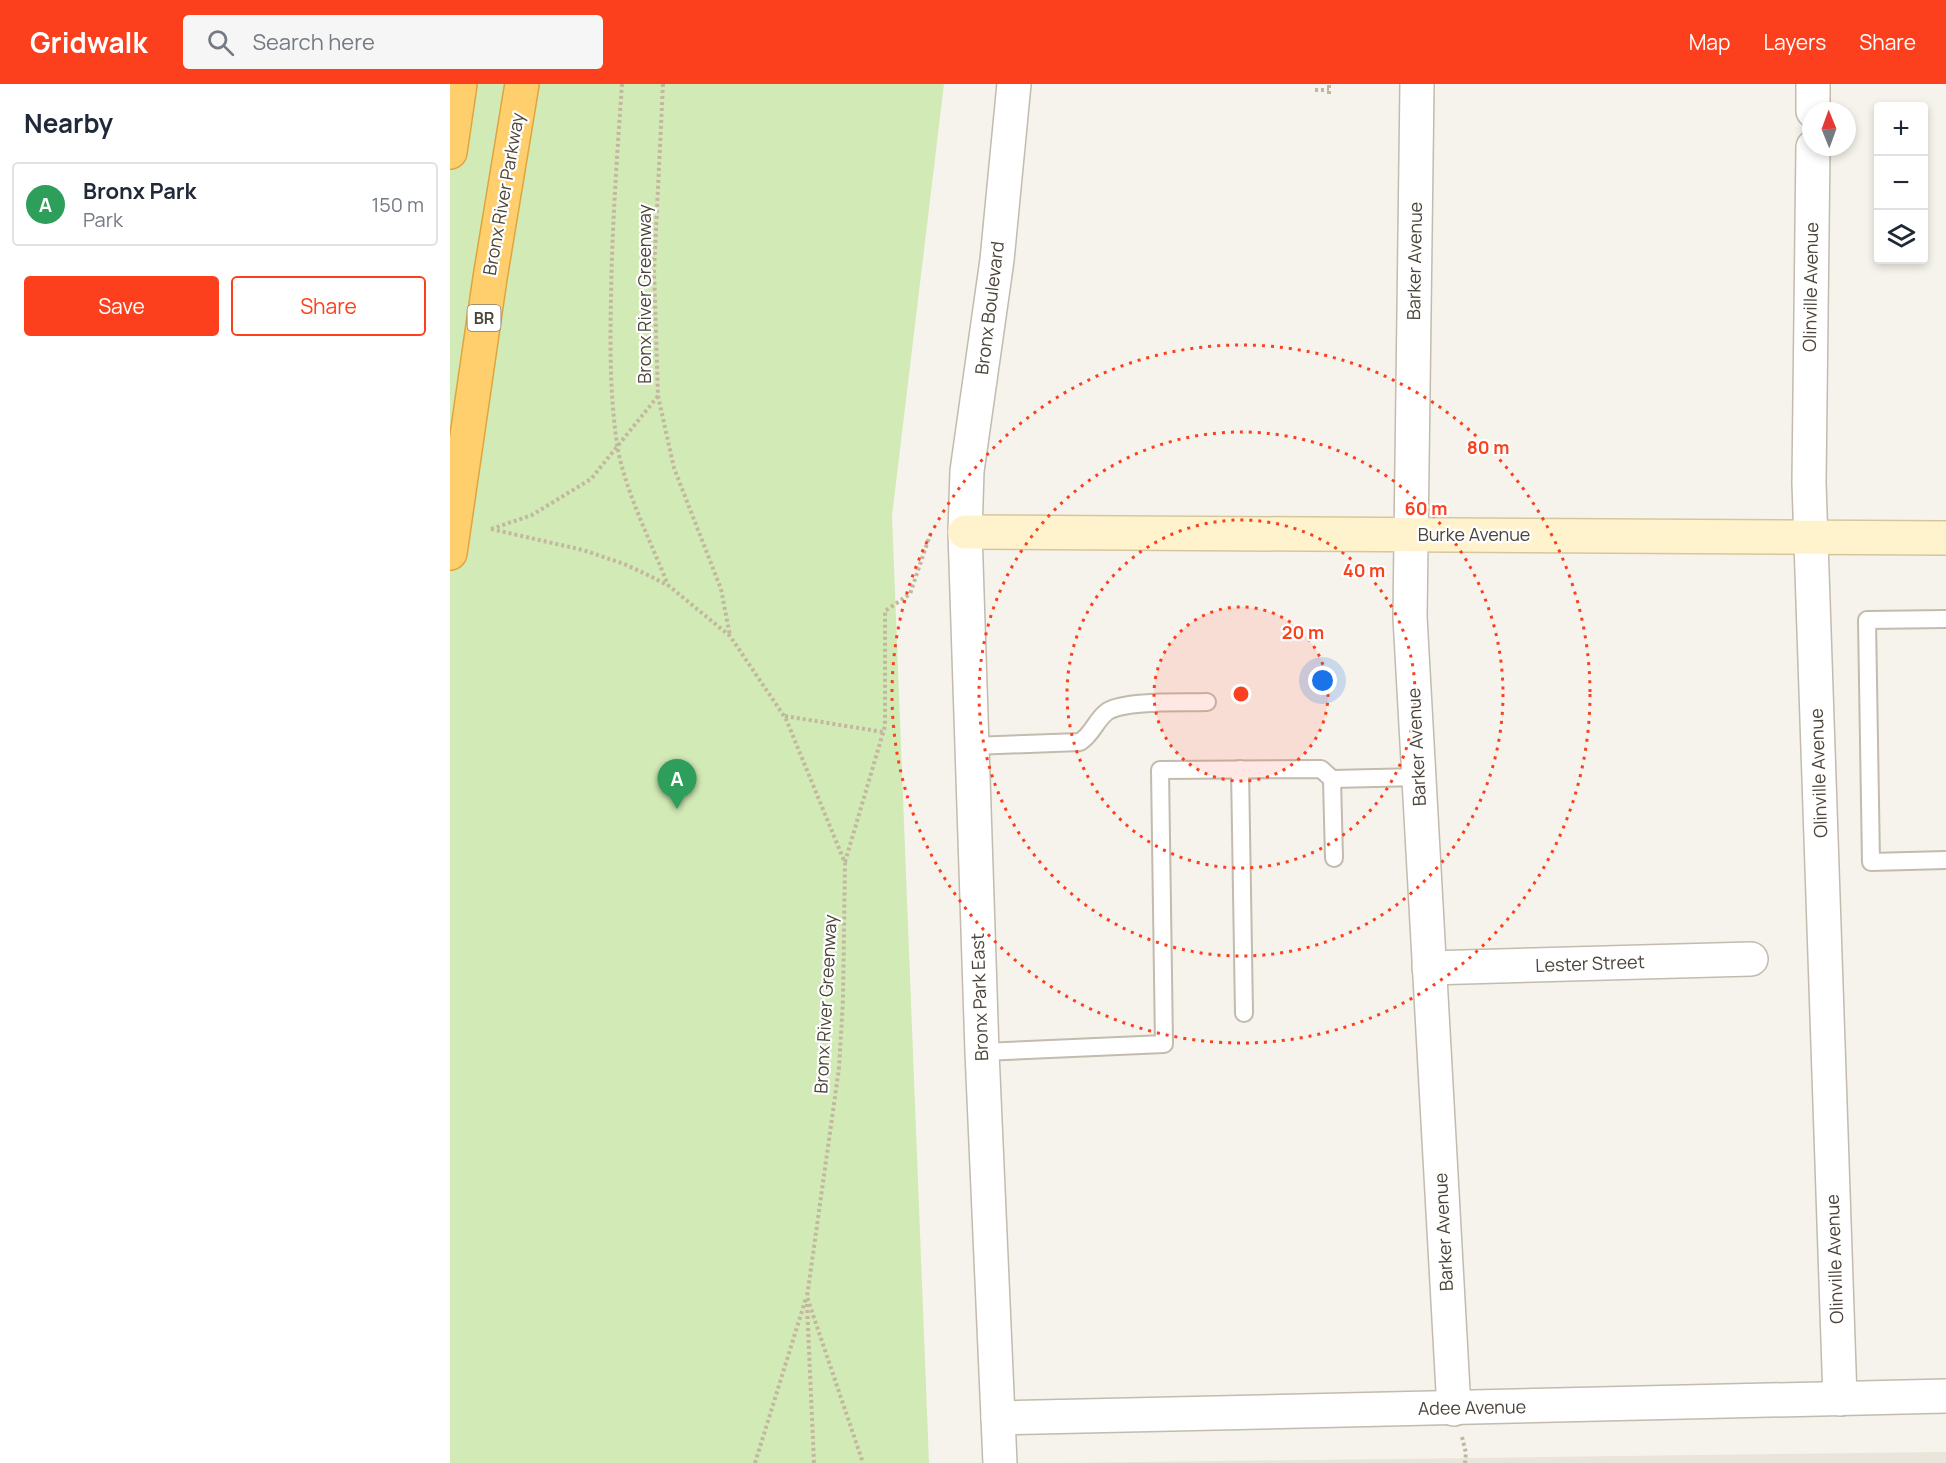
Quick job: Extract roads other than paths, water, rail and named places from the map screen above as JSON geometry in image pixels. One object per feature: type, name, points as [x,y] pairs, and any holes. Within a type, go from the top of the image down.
[{"type":"highway","points":[[450,152],[460,84]]},
{"type":"highway","name":"Bronx River Parkway","points":[[450,553],[488,289],[522,84]]},
{"type":"main road","name":"Burke Avenue","points":[[965,532],[1946,538]]},
{"type":"street","name":"Bronx Boulevard","points":[[965,532],[968,471],[995,272],[1014,84]]},
{"type":"street","name":"Barker Avenue","points":[[1417,84],[1410,617],[1454,1409]]},
{"type":"street","points":[[1813,84],[1813,102]]},
{"type":"street","name":"Olinville Avenue","points":[[1813,156],[1809,483],[1840,1399]]},
{"type":"street","name":"Bronx Park East","points":[[965,532],[982,1052],[1000,1463]]},
{"type":"street","name":"Lester Street","points":[[1429,968],[1751,959]]},
{"type":"street","name":"Adee Avenue","points":[[998,1418],[1946,1396]]},
{"type":"lane","points":[[1946,619],[1867,620],[1871,862],[1946,860]]},
{"type":"lane","points":[[972,746],[1080,742],[1089,737],[1106,713],[1114,708],[1129,705],[1207,702]]},
{"type":"lane","points":[[1240,769],[1244,1013]]},
{"type":"lane","points":[[982,1052],[1164,1044],[1160,770],[1321,769],[1332,779],[1419,777]]},
{"type":"lane","points":[[1332,779],[1334,858]]},
{"type":"place","name":"Bronx Park","points":[[677,809]]}]
